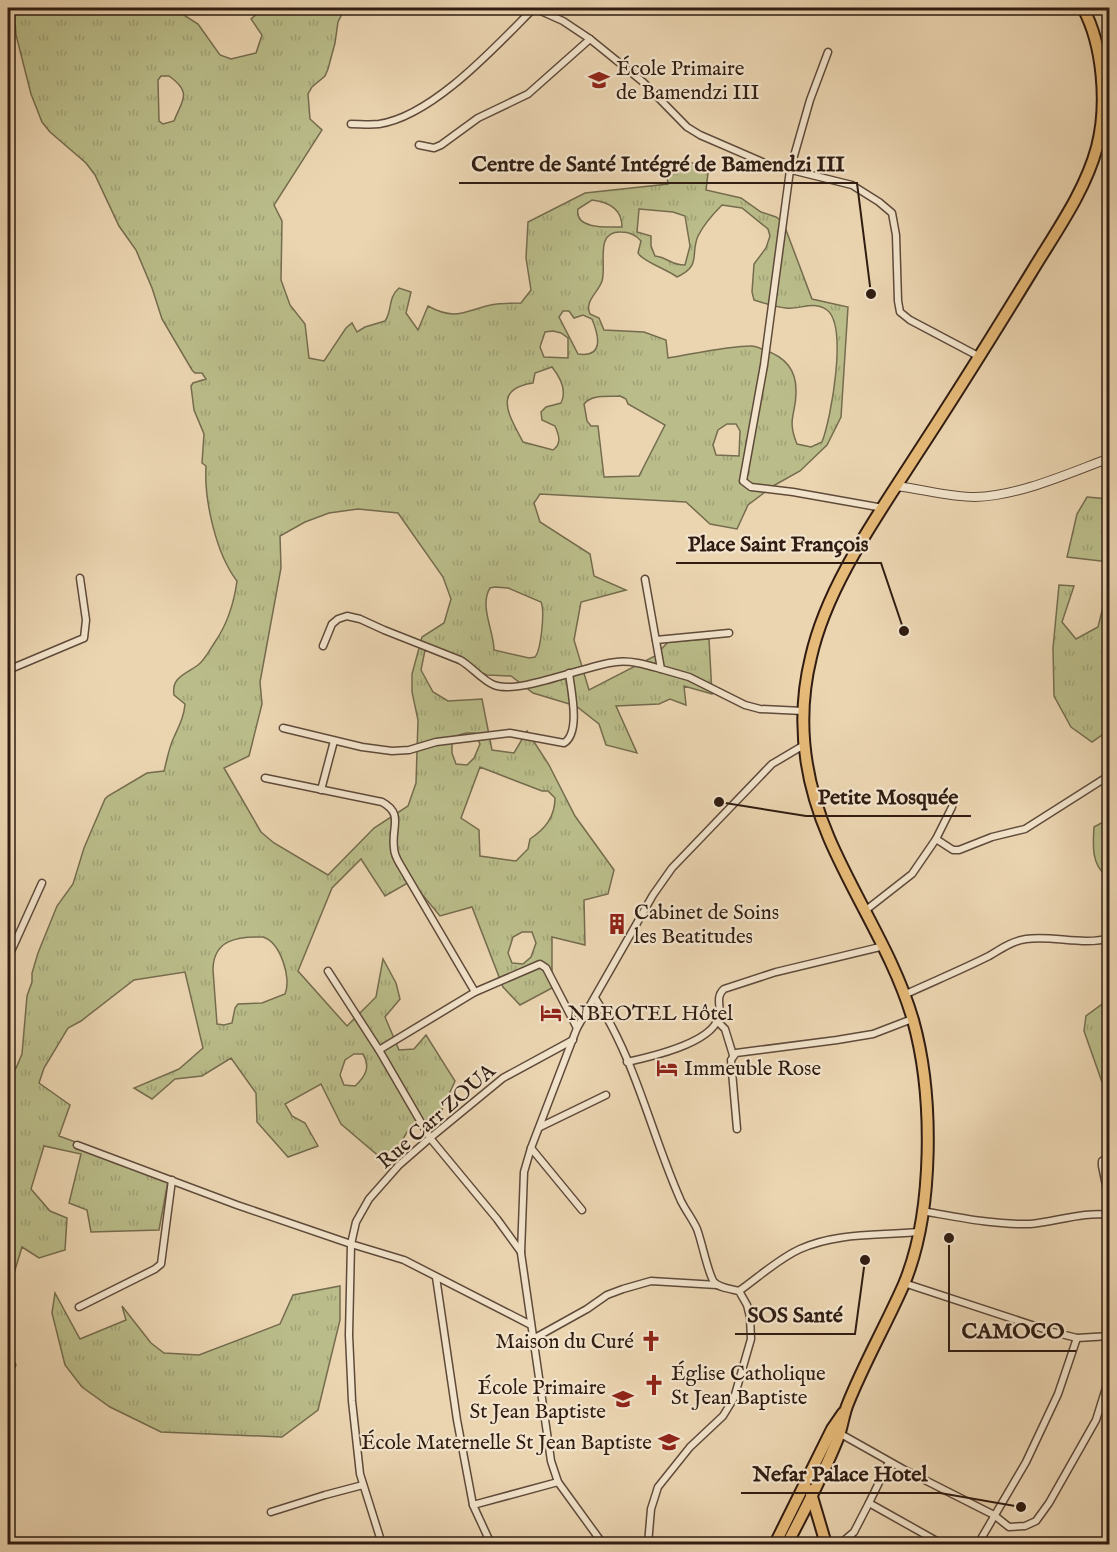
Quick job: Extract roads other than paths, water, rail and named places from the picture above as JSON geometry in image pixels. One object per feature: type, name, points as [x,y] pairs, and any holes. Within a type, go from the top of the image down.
[{"type":"main road","points":[[787,1545],[807,1493],[904,1283],[922,1211],[928,1101],[923,1060],[904,995],[884,946],[837,855],[822,820],[810,778],[804,745],[803,711],[807,678],[816,636],[845,570],[896,486],[980,357],[1054,235],[1092,164],[1098,145],[1102,114],[1099,54],[1094,31],[1083,8]]},
{"type":"main road","points":[[775,1545],[807,1493]]},
{"type":"main road","points":[[807,1493],[818,1545]]},
{"type":"main road","points":[[807,1493],[826,1545]]},
{"type":"street","points":[[351,124],[380,124],[406,115],[448,90],[534,8],[563,21],[590,39],[643,82],[687,127],[700,135],[767,164],[852,185],[879,202],[892,213],[896,235],[900,312],[910,320],[980,357]]},
{"type":"street","points":[[419,145],[434,148],[478,118],[528,94],[590,39]]},
{"type":"street","points":[[828,52],[810,100],[790,170],[764,365],[743,481],[751,487],[883,508]]},
{"type":"street","points":[[896,486],[978,497],[1006,493],[1110,458]]},
{"type":"street","points":[[8,670],[84,638],[86,620],[80,578]]},
{"type":"street","points":[[645,579],[662,669]]},
{"type":"street","points":[[323,646],[332,624],[347,616],[360,619],[460,660],[493,685],[520,686],[618,661],[642,663],[689,677],[745,705],[760,709],[803,711]]},
{"type":"street","points":[[656,640],[729,633]]},
{"type":"street","points":[[283,728],[334,741],[392,751],[409,750],[436,742],[510,733],[564,743],[571,735],[573,724],[569,673]]},
{"type":"street","points":[[321,790],[334,741]]},
{"type":"street","points":[[603,1545],[558,1482],[550,1461],[521,1253],[524,1172],[531,1148],[578,1028],[653,895],[672,868],[772,764],[804,745]]},
{"type":"street","points":[[936,839],[953,850],[959,850],[992,837],[1025,829],[1110,775]]},
{"type":"street","points":[[265,778],[382,802],[392,808],[395,816],[394,851],[475,992]]},
{"type":"street","points":[[866,910],[912,874],[936,839],[952,807]]},
{"type":"street","points":[[8,958],[42,882]]},
{"type":"street","points":[[904,995],[990,955],[1011,942],[1044,938],[1092,940],[1110,938]]},
{"type":"street","points":[[627,1062],[682,1046],[700,1036],[717,1021],[719,993],[724,989],[776,972],[884,946]]},
{"type":"street","points":[[379,1050],[475,992],[533,965],[544,965],[578,1028]]},
{"type":"street","points":[[328,971],[379,1050],[430,1138],[521,1253]]},
{"type":"street","points":[[595,998],[611,1025],[642,1095],[682,1202],[704,1246],[712,1279],[718,1286]]},
{"type":"street","points":[[733,1055],[873,1034],[912,1019]]},
{"type":"street","points":[[717,1021],[725,1029],[733,1055],[731,1060],[733,1100],[737,1129]]},
{"type":"street","name":"Rue Carr ZOUA","points":[[382,1544],[363,1485],[355,1434],[351,1369],[351,1245],[356,1222],[369,1200],[399,1165],[430,1138],[503,1078],[573,1040]]},
{"type":"street","points":[[539,1128],[606,1095]]},
{"type":"street","points":[[77,1145],[351,1245],[404,1260],[531,1325]]},
{"type":"street","points":[[531,1148],[582,1210]]},
{"type":"street","points":[[1110,1157],[1102,1161],[1102,1166],[1110,1204]]},
{"type":"street","points":[[79,1307],[155,1269],[160,1264],[172,1180]]},
{"type":"street","points":[[922,1211],[966,1219],[1030,1224],[1110,1215]]},
{"type":"street","points":[[532,1339],[587,1309],[607,1295],[651,1281],[718,1286],[740,1291],[801,1248],[861,1234],[892,1235],[918,1232]]},
{"type":"street","points":[[436,1277],[457,1420],[473,1505],[491,1545]]},
{"type":"street","points":[[904,1283],[1010,1320],[1077,1338],[1110,1336]]},
{"type":"street","points":[[648,1545],[651,1509],[658,1487],[690,1447],[723,1416],[734,1398],[751,1339],[750,1317],[740,1291]]},
{"type":"street","points":[[978,1545],[1030,1452],[1058,1394],[1077,1338]]},
{"type":"street","points":[[836,1431],[889,1462],[993,1515],[1009,1527],[1025,1526],[1036,1521],[1049,1503],[1096,1420],[1110,1375]]},
{"type":"street","points":[[840,1545],[854,1532],[889,1462]]},
{"type":"street","points":[[473,1505],[558,1482]]},
{"type":"street","points":[[271,1512],[363,1485]]},
{"type":"street","points":[[869,1503],[942,1545]]},
{"type":"street","points":[[373,1545],[382,1544]]},
{"type":"place","name":"École Primaire de Bamendzi III","points":[[599,80]]},
{"type":"place","name":"Centre de Santé Intégré de Bamendzi III","points":[[871,294]]},
{"type":"place","name":"Place Saint François","points":[[904,631]]},
{"type":"place","name":"Petite Mosquée","points":[[719,802]]},
{"type":"place","name":"Cabinet de Soins les Beatitudes","points":[[617,924]]},
{"type":"place","name":"NBEOTEL Hôtel","points":[[551,1013]]},
{"type":"place","name":"Immeuble Rose","points":[[667,1068]]},
{"type":"place","name":"CAMOCO","points":[[949,1238]]},
{"type":"place","name":"SOS Santé","points":[[865,1260]]},
{"type":"place","name":"Maison du Curé","points":[[651,1341]]},
{"type":"place","name":"Église Catholique St Jean Baptiste","points":[[654,1385]]},
{"type":"place","name":"École Primaire St Jean Baptiste","points":[[623,1399]]},
{"type":"place","name":"École Maternelle St Jean Baptiste","points":[[669,1442]]},
{"type":"place","name":"Nefar Palace Hotel","points":[[1021,1507]]}]
